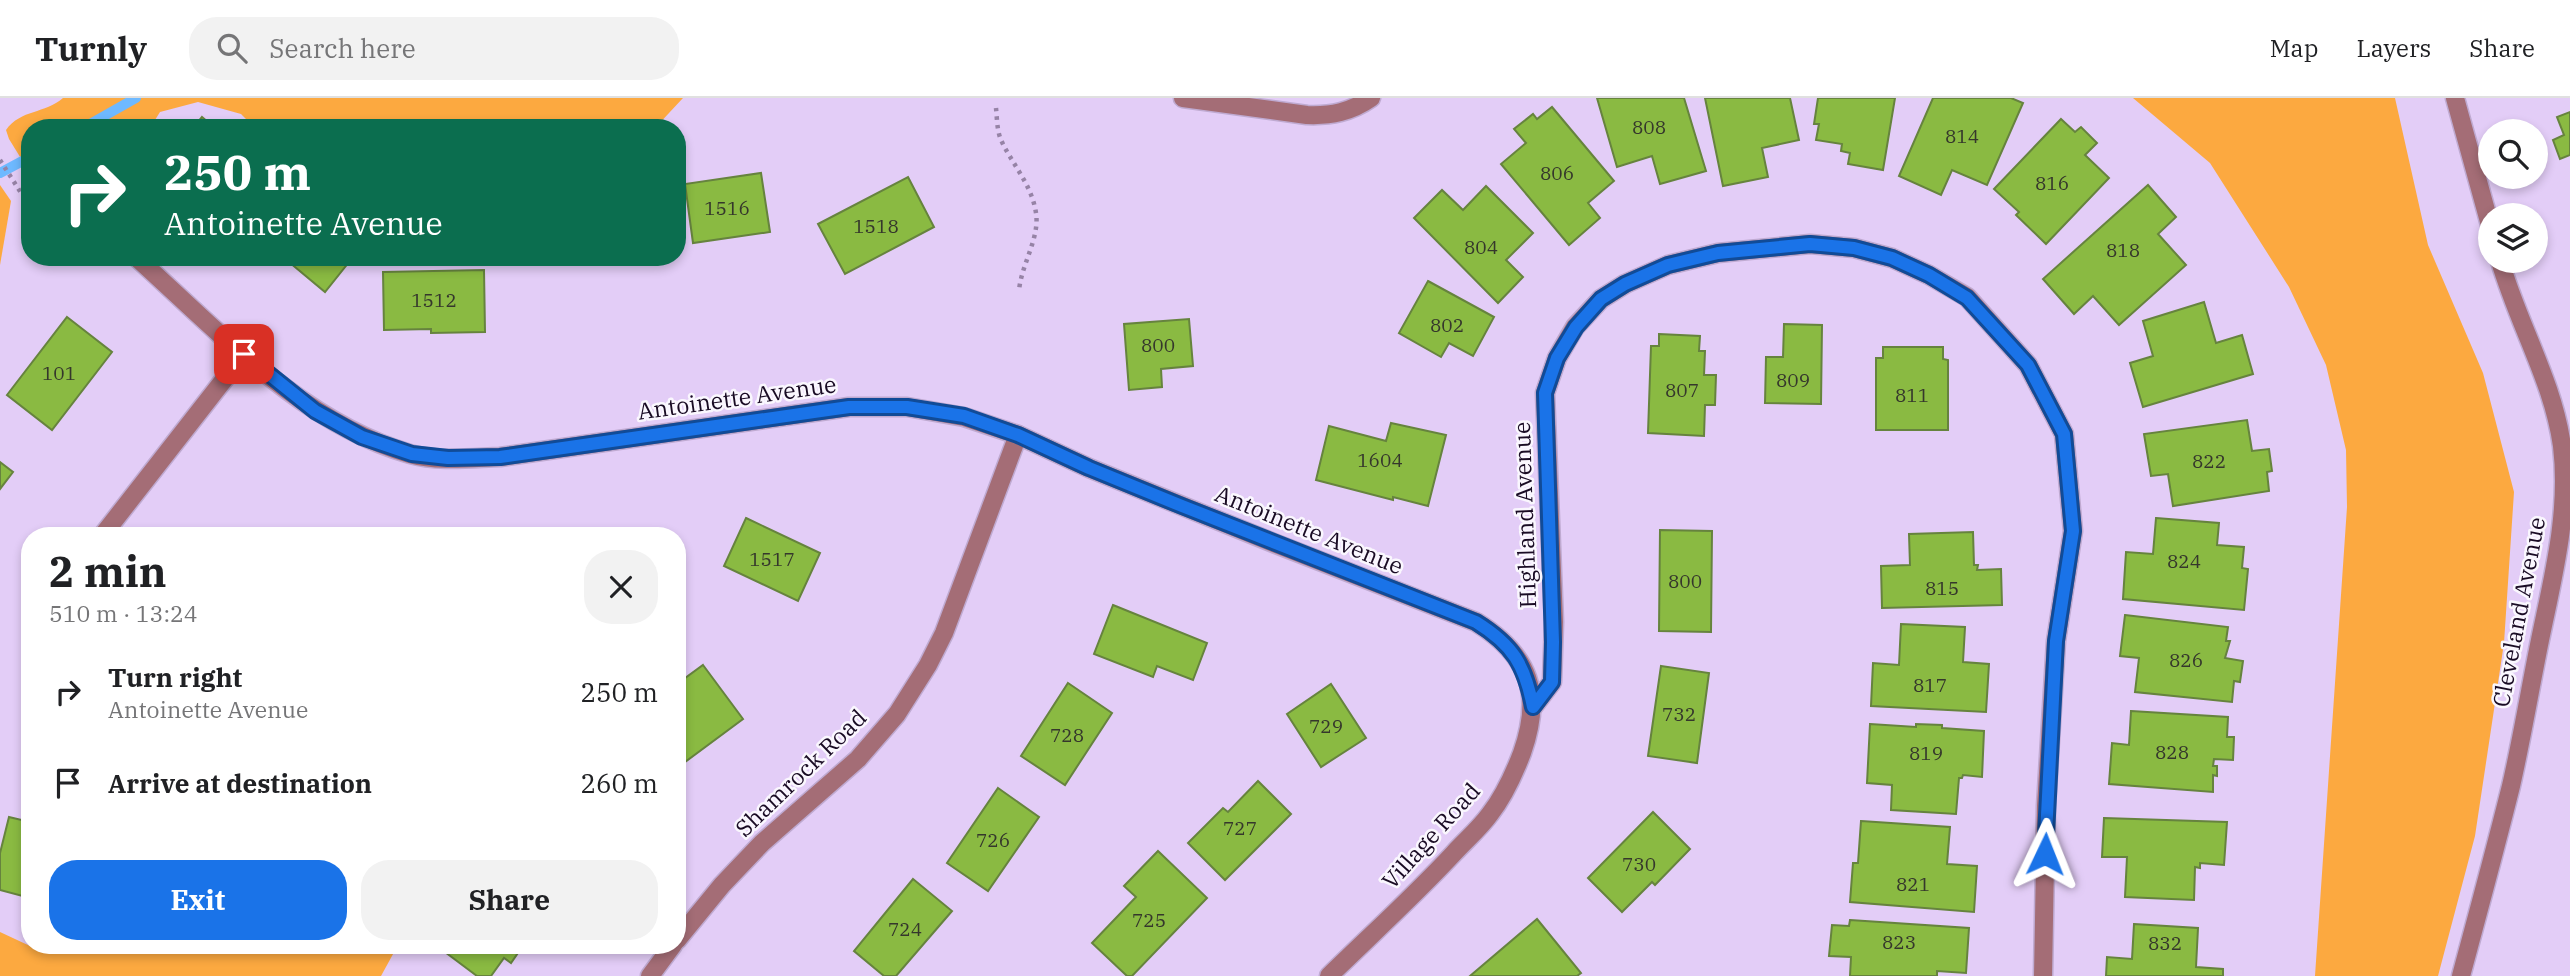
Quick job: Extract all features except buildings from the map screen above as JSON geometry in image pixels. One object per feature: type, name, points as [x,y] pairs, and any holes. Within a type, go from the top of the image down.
[{"type":"street","points":[[1183,98],[1317,116],[1345,112],[1371,98]]},
{"type":"street","points":[[2455,98],[2484,203]]},
{"type":"street","name":"Highland Avenue","points":[[1533,707],[1552,682],[1554,622],[1545,393],[1557,358],[1576,327],[1601,299],[1625,284],[1668,265],[1718,253],[1810,244],[1854,248],[1879,254],[1929,275],[1967,298],[2028,365],[2064,434],[2073,531],[2056,641],[2046,806],[2043,976]]},
{"type":"street","name":"Antoinette Avenue","points":[[146,266],[244,354],[315,411],[362,437],[412,454],[448,458],[500,457],[849,407],[907,407],[953,415],[1018,435],[1089,468],[1476,622],[1497,635],[1517,657],[1527,678],[1533,707]]},
{"type":"street","name":"Cleveland Avenue","points":[[2461,976],[2511,784],[2562,534],[2566,487],[2557,414],[2546,381],[2512,303],[2503,273]]},
{"type":"street","points":[[109,527],[244,354]]},
{"type":"street","name":"Shamrock Road","points":[[686,929],[722,885],[762,843],[858,759],[897,715],[944,633],[1018,435]]},
{"type":"street","name":"Village Road","points":[[1329,976],[1437,871],[1490,814],[1513,776],[1530,730],[1533,707]]},
{"type":"street","points":[[650,976],[666,954]]},
{"type":"path","points":[[996,108],[999,138],[1031,193],[1037,215],[1032,246],[1020,273],[1019,291]]},
{"type":"path","points":[[0,160],[21,193]]},
{"type":"shaded area","points":[[63,98],[683,98],[663,119],[246,119],[241,114],[198,102],[160,112],[156,119],[21,119],[21,158],[6,130],[19,118]]},
{"type":"shaded area","points":[[2133,98],[2395,98],[2428,245],[2483,373],[2514,492],[2504,643],[2475,836],[2438,976],[2315,976],[2347,507],[2346,450],[2326,365],[2289,287],[2210,163]]},
{"type":"shaded area","points":[[0,185],[11,201],[0,265]]},
{"type":"shaded area","points":[[0,932],[21,942],[21,954],[393,954],[381,976],[0,976]]},
{"type":"waterway","points":[[99,119],[136,98]]},
{"type":"waterway","points":[[0,173],[21,162]]},
{"type":"route","points":[[244,354],[315,411],[362,437],[412,454],[448,458],[500,457],[849,407],[907,407],[964,416],[1018,435],[1182,506],[1476,622],[1497,635],[1517,657],[1527,678],[1533,707],[1552,682],[1554,622],[1545,393],[1557,358],[1576,327],[1601,299],[1625,284],[1668,265],[1718,253],[1810,244],[1854,248],[1892,258],[1929,275],[1967,298],[2028,365],[2064,434],[2073,531],[2056,641],[2045,854]]}]
